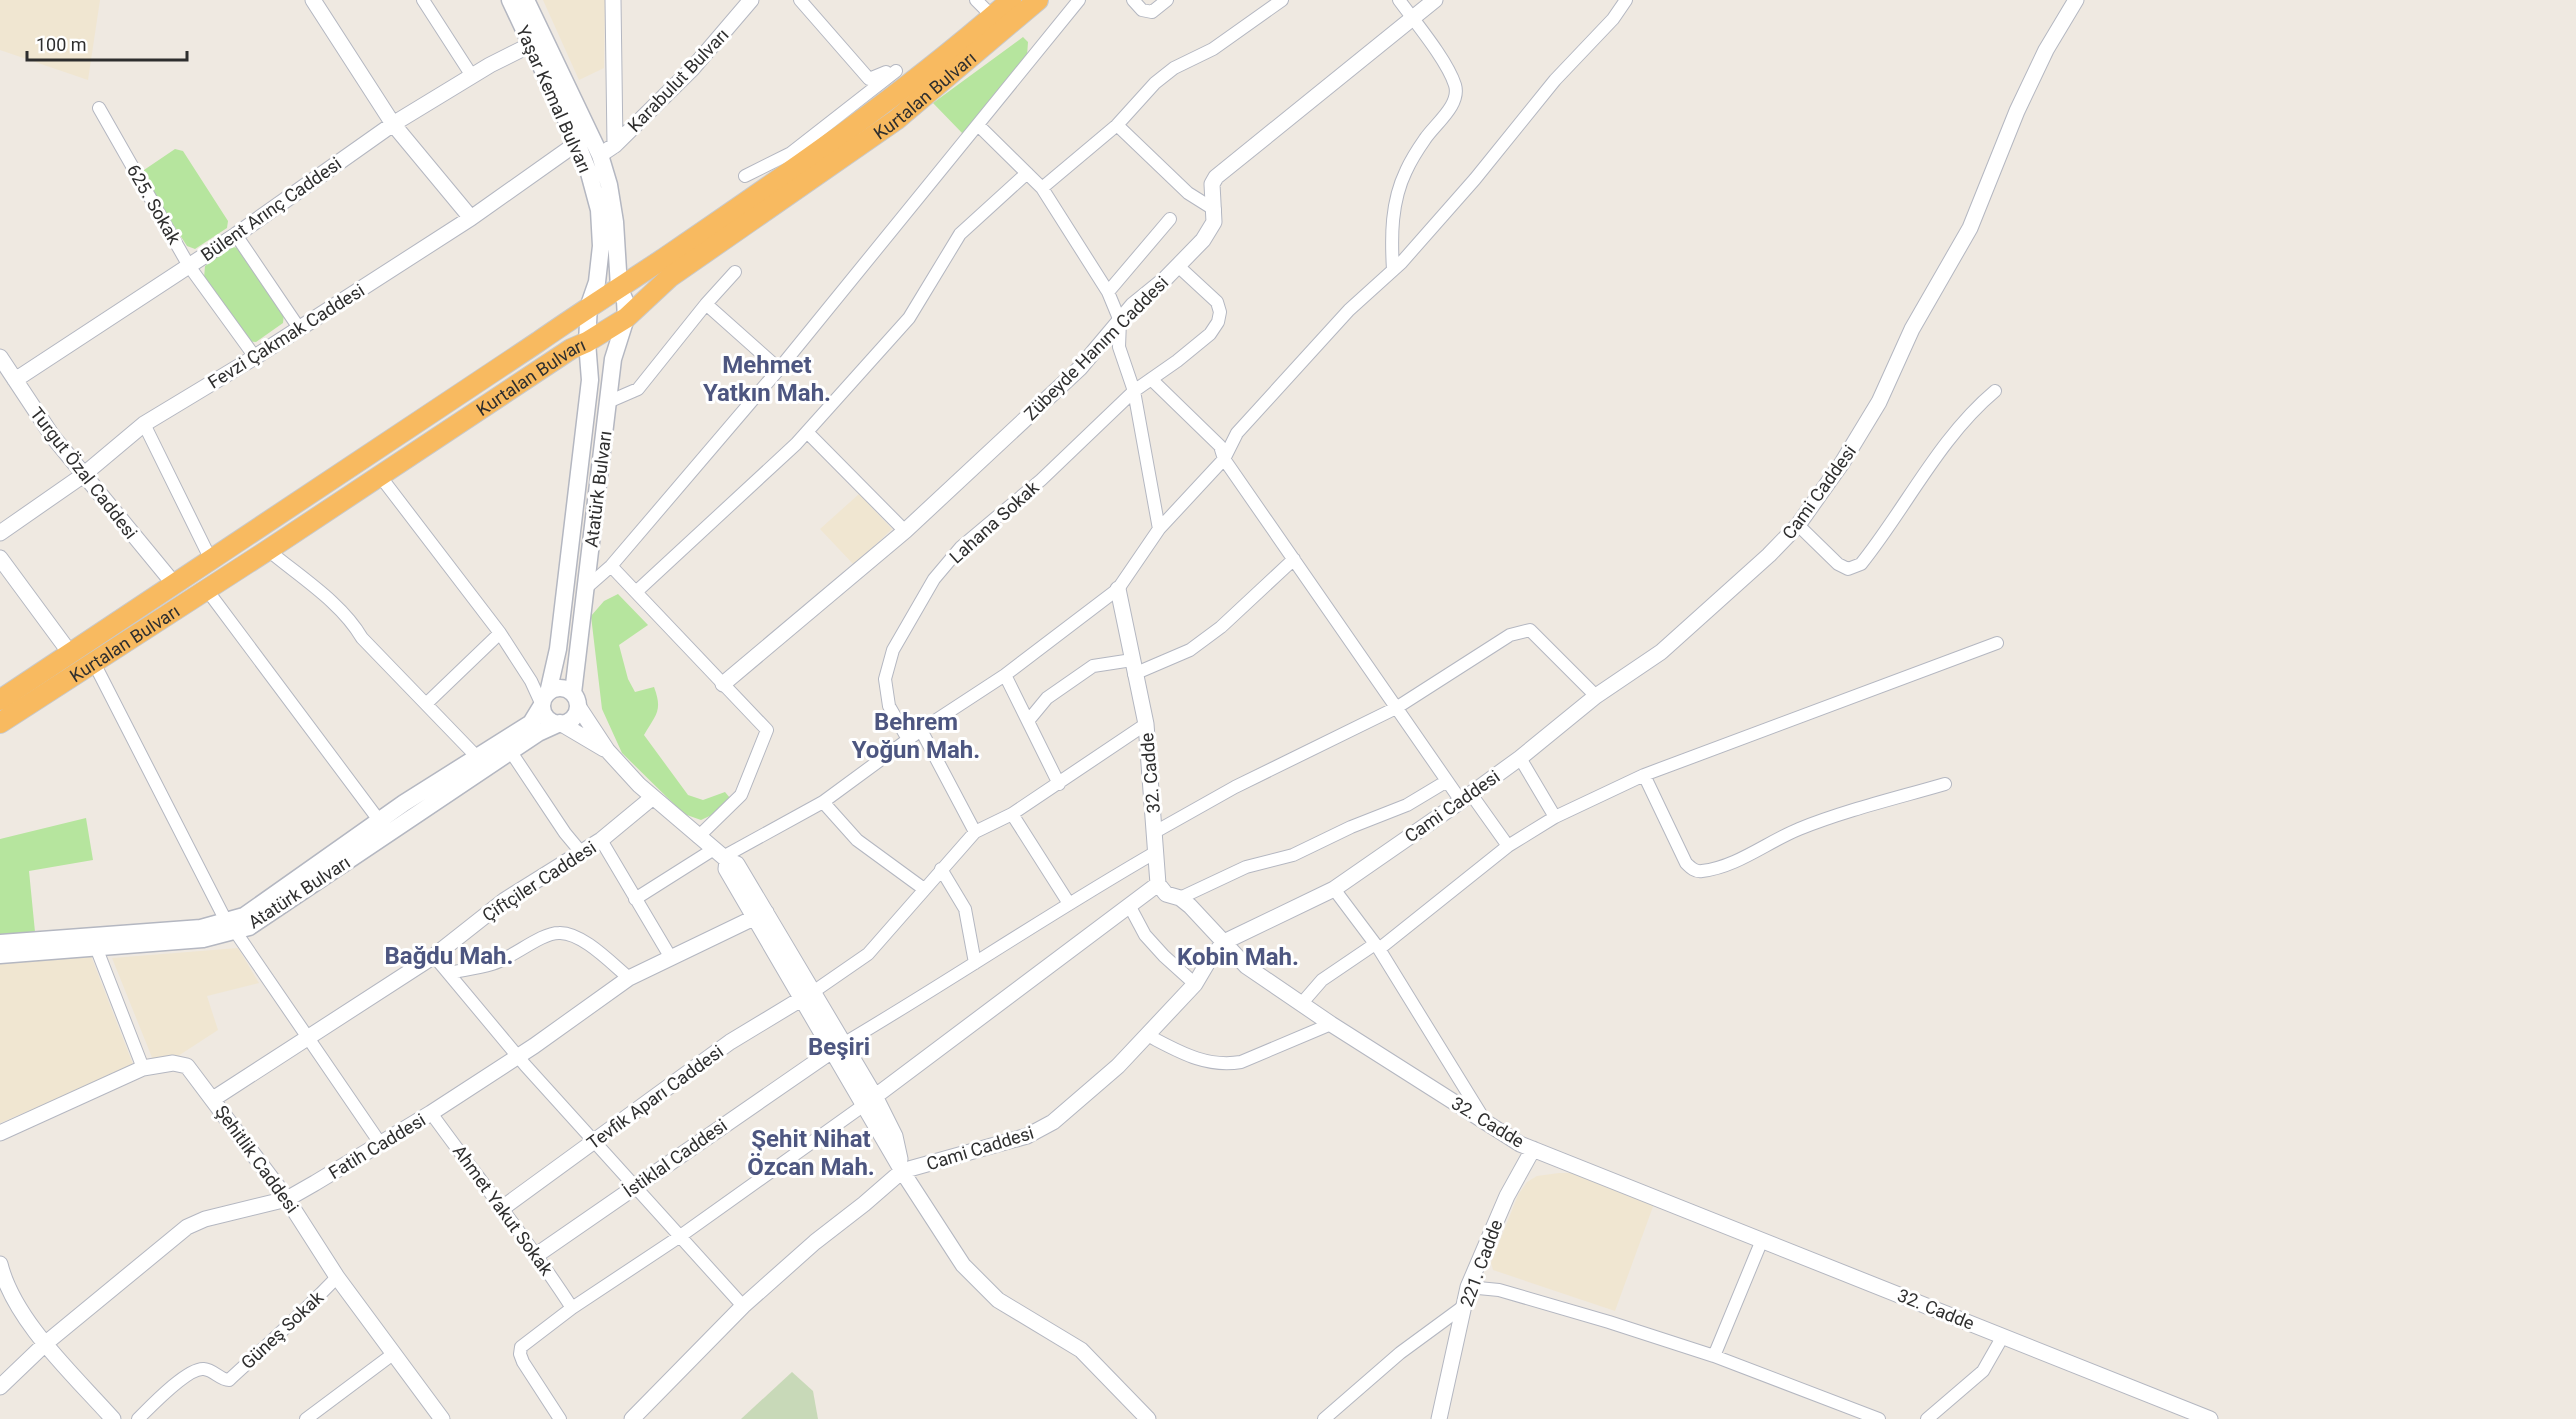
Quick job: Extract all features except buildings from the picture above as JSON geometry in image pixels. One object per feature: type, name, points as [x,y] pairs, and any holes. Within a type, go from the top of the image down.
[{"type":"highway","name":"Kurtalan Bulvarı","points":[[0,700],[589,305],[668,256],[874,112],[904,77],[992,16],[1011,0]]},
{"type":"highway","name":"Kurtalan Bulvarı","points":[[0,723],[93,661],[207,590],[571,349],[626,318],[670,277],[896,120],[1038,0]]},
{"type":"main road","name":"Yaşar Kemal Bulvarı","points":[[510,0],[589,173],[598,210],[601,246],[597,282],[589,305]]},
{"type":"main road","name":"Yaşar Kemal Bulvarı","points":[[526,0],[600,155],[609,185],[615,222],[619,287]]},
{"type":"main road","name":"Atatürk Bulvarı","points":[[575,700],[613,359],[626,318],[625,301],[619,287]]},
{"type":"main road","name":"Atatürk Bulvarı","points":[[0,943],[203,939],[230,926],[249,927],[477,757],[531,723],[545,699],[558,649],[590,380],[587,342],[589,305]]},
{"type":"main road","points":[[558,688],[575,700],[574,716],[560,723],[545,716],[545,699],[558,688]]},
{"type":"main road","name":"Atatürk Bulvarı","points":[[384,827],[511,752],[538,733],[560,723]]},
{"type":"main road","name":"Atatürk Bulvarı","points":[[0,955],[93,942]]},
{"type":"street","points":[[313,0],[393,124],[471,218]]},
{"type":"street","points":[[423,0],[472,76]]},
{"type":"street","points":[[613,0],[615,145]]},
{"type":"street","name":"Karabulut Bulvarı","points":[[600,155],[615,145],[692,69],[751,0]]},
{"type":"street","points":[[800,0],[869,79],[886,72],[904,77]]},
{"type":"street","points":[[976,0],[992,16]]},
{"type":"street","points":[[586,588],[611,566],[779,369],[1079,0]]},
{"type":"street","points":[[1133,0],[1142,10],[1152,12],[1167,0]]},
{"type":"street","points":[[1042,188],[1117,125],[1155,83],[1174,68],[1213,49],[1282,0]]},
{"type":"street","points":[[1393,270],[1391,236],[1395,205],[1405,172],[1425,138],[1453,101],[1455,86],[1444,65],[1399,0]]},
{"type":"street","name":"Zübeyde Hanım Caddesi","points":[[723,684],[905,531],[1080,368],[1133,305],[1179,266],[1203,240],[1214,222],[1212,184],[1216,177],[1435,0]]},
{"type":"street","points":[[635,898],[823,802],[921,730],[1005,675],[1118,589],[1159,529],[1224,459],[1237,433],[1349,310],[1393,270],[1475,179],[1555,80],[1613,19],[1626,0]]},
{"type":"street","name":"Cami Caddesi","points":[[632,1419],[743,1306],[815,1242],[902,1171],[1027,1136],[1053,1122],[1118,1066],[1196,984],[1208,962],[1224,942],[1334,889],[1466,797],[1520,758],[1596,696],[1661,652],[1770,555],[1798,525],[1842,463],[1879,402],[1912,329],[1970,228],[2017,111],[2046,50],[2076,0]]},
{"type":"street","name":"Bülent Arınç Caddesi","points":[[15,380],[236,235],[393,124],[472,76],[530,45]]},
{"type":"street","points":[[745,176],[791,153],[904,77]]},
{"type":"street","name":"625. Sokak","points":[[99,108],[189,266],[255,357]]},
{"type":"street","points":[[978,125],[1042,188],[1108,292],[1120,321],[1119,347],[1134,392],[1159,529]]},
{"type":"street","points":[[1117,125],[1188,193],[1215,210]]},
{"type":"street","name":"Fevzi Çakmak Caddesi","points":[[0,533],[82,476],[144,424],[255,357],[471,218],[577,143]]},
{"type":"street","points":[[636,592],[807,432],[909,318],[960,234],[1027,173]]},
{"type":"street","points":[[1108,292],[1170,219]]},
{"type":"street","points":[[236,235],[299,328]]},
{"type":"street","name":"Lahana Sokak","points":[[909,741],[889,706],[885,679],[893,650],[934,579],[961,548],[1041,480],[1134,392],[1210,334],[1218,322],[1220,312],[1217,302],[1179,266]]},
{"type":"street","points":[[608,402],[638,389],[706,304],[735,272]]},
{"type":"street","points":[[706,304],[779,369]]},
{"type":"street","name":"Turgut Özal Caddesi","points":[[0,357],[82,476],[174,584]]},
{"type":"street","points":[[1151,379],[1220,446],[1224,459],[1447,782],[1466,797],[1508,846]]},
{"type":"street","points":[[1798,525],[1838,564],[1848,569],[1861,564],[1929,467],[1980,404],[1995,391]]},
{"type":"street","points":[[144,424],[211,560]]},
{"type":"street","points":[[807,432],[905,531]]},
{"type":"street","points":[[380,476],[500,633],[545,699]]},
{"type":"street","points":[[268,550],[341,610],[353,623],[362,638],[477,757]]},
{"type":"street","points":[[0,558],[70,653]]},
{"type":"street","points":[[1028,721],[1047,698],[1093,666],[1133,667],[1190,650],[1221,627],[1294,559]]},
{"type":"street","points":[[611,566],[767,730],[741,795],[698,837]]},
{"type":"street","name":"32. Cadde","points":[[1118,589],[1146,724],[1158,884],[1166,894],[1180,898],[1190,906],[1246,966],[1331,1024],[1520,1144],[2210,1419]]},
{"type":"street","points":[[207,590],[384,827]]},
{"type":"street","points":[[1155,832],[1235,787],[1396,708],[1510,635],[1530,630],[1596,696]]},
{"type":"street","points":[[426,704],[500,633]]},
{"type":"street","points":[[1302,1004],[1322,980],[1377,946],[1508,846],[1555,817],[1644,775],[1997,643]]},
{"type":"street","points":[[93,661],[230,926],[380,1143]]},
{"type":"street","points":[[1005,675],[1059,784]]},
{"type":"street","points":[[575,700],[607,750],[653,797],[721,856],[726,869],[760,914],[870,1101],[902,1171],[963,1265],[998,1300],[1081,1350],[1148,1419]]},
{"type":"street","points":[[560,723],[607,750]]},
{"type":"street","points":[[807,995],[868,954],[975,832],[1012,814],[1146,724]]},
{"type":"street","points":[[921,730],[975,832]]},
{"type":"street","points":[[511,752],[565,833],[580,851]]},
{"type":"street","points":[[1520,758],[1555,817]]},
{"type":"street","points":[[1644,775],[1686,863],[1700,872],[1732,862],[1779,838],[1818,822],[1945,784]]},
{"type":"street","points":[[1180,898],[1246,867],[1293,855],[1351,827],[1407,805],[1447,782]]},
{"type":"street","name":"Çiftçiler Caddesi","points":[[213,1099],[434,956],[505,900],[580,851],[601,840],[653,797]]},
{"type":"street","points":[[823,802],[856,840],[924,889]]},
{"type":"street","points":[[1012,814],[1068,902]]},
{"type":"street","points":[[601,840],[671,958]]},
{"type":"street","points":[[837,1047],[934,990],[1068,902],[1156,852]]},
{"type":"street","points":[[941,869],[965,909],[975,963]]},
{"type":"street","points":[[560,1419],[520,1354],[521,1347],[572,1308],[679,1237],[870,1101],[1158,884]]},
{"type":"street","points":[[1334,889],[1377,946],[1486,1122]]},
{"type":"street","points":[[1129,905],[1145,935],[1196,984]]},
{"type":"street","name":"Fatih Caddesi","points":[[0,1387],[46,1343],[188,1227],[205,1219],[287,1198],[431,1113],[534,1046],[629,978],[760,914]]},
{"type":"street","points":[[450,973],[492,964],[524,950],[543,936],[560,933],[574,936],[601,954],[629,978]]},
{"type":"street","points":[[93,942],[143,1068]]},
{"type":"street","points":[[434,956],[594,1143],[636,1185],[679,1237],[743,1306]]},
{"type":"street","name":"Tevfik Aparı Caddesi","points":[[501,1209],[730,1042],[807,995]]},
{"type":"street","points":[[1147,1035],[1197,1060],[1230,1064],[1241,1062],[1331,1024]]},
{"type":"street","name":"İstiklal Caddesi","points":[[538,1254],[837,1047]]},
{"type":"street","name":"Şehitlik Caddesi","points":[[0,1133],[143,1068],[173,1063],[188,1066],[287,1198],[337,1277],[442,1419]]},
{"type":"street","name":"Ahmet Yakut Sokak","points":[[431,1113],[501,1209],[538,1254],[572,1308]]},
{"type":"street","name":"221. Cadde","points":[[1439,1419],[1468,1287],[1507,1196],[1533,1149]]},
{"type":"street","points":[[1713,1356],[1762,1240]]},
{"type":"street","points":[[0,1263],[13,1300],[46,1343],[113,1419]]},
{"type":"street","name":"Güneş Sokak","points":[[138,1419],[165,1393],[195,1370],[205,1369],[229,1380],[301,1315],[337,1277]]},
{"type":"street","points":[[1468,1287],[1499,1290],[1713,1356],[1879,1419]]},
{"type":"street","points":[[1324,1419],[1400,1353],[1464,1306]]},
{"type":"street","points":[[1927,1419],[1983,1371],[2004,1336]]},
{"type":"street","points":[[306,1419],[393,1354]]},
{"type":"shaded area","points":[[0,0],[100,0],[88,80],[0,50]]},
{"type":"shaded area","points":[[543,0],[605,0],[604,68],[579,80]]},
{"type":"shaded area","points":[[859,494],[892,529],[854,565],[820,529]]},
{"type":"shaded area","points":[[238,948],[259,983],[207,996],[218,1030],[178,1056],[153,1060],[112,958]]},
{"type":"shaded area","points":[[91,956],[134,1067],[0,1123],[0,962]]},
{"type":"shaded area","points":[[1581,1173],[1655,1201],[1615,1311],[1493,1270],[1491,1263],[1518,1195],[1527,1182],[1537,1176]]},
{"type":"green space","points":[[1023,37],[1028,42],[1027,56],[963,134],[933,103]]},
{"type":"green space","points":[[175,149],[183,151],[228,221],[227,228],[195,249],[187,246],[144,179],[144,170]]},
{"type":"green space","points":[[232,247],[240,248],[284,313],[283,323],[256,342],[245,341],[204,278],[205,266]]},
{"type":"green space","points":[[618,594],[648,625],[619,645],[628,679],[635,692],[654,687],[657,695],[657,712],[644,735],[688,795],[703,800],[725,792],[730,798],[716,813],[701,820],[684,814],[622,753],[602,709],[591,616],[604,601]]},
{"type":"green space","points":[[86,818],[93,860],[29,871],[35,932],[0,935],[0,839]]},
{"type":"green space","points":[[792,1372],[813,1391],[818,1419],[741,1419]]},
{"type":"district","name":"Mehmet Yatkın Mah.","points":[[767,379]]},
{"type":"district","name":"Behrem Yoğun Mah.","points":[[916,736]]},
{"type":"district","name":"Bağdu Mah.","points":[[449,956]]},
{"type":"district","name":"Kobin Mah.","points":[[1238,957]]},
{"type":"district","name":"Beşiri","points":[[839,1047]]},
{"type":"district","name":"Şehit Nihat Özcan Mah.","points":[[811,1153]]}]
